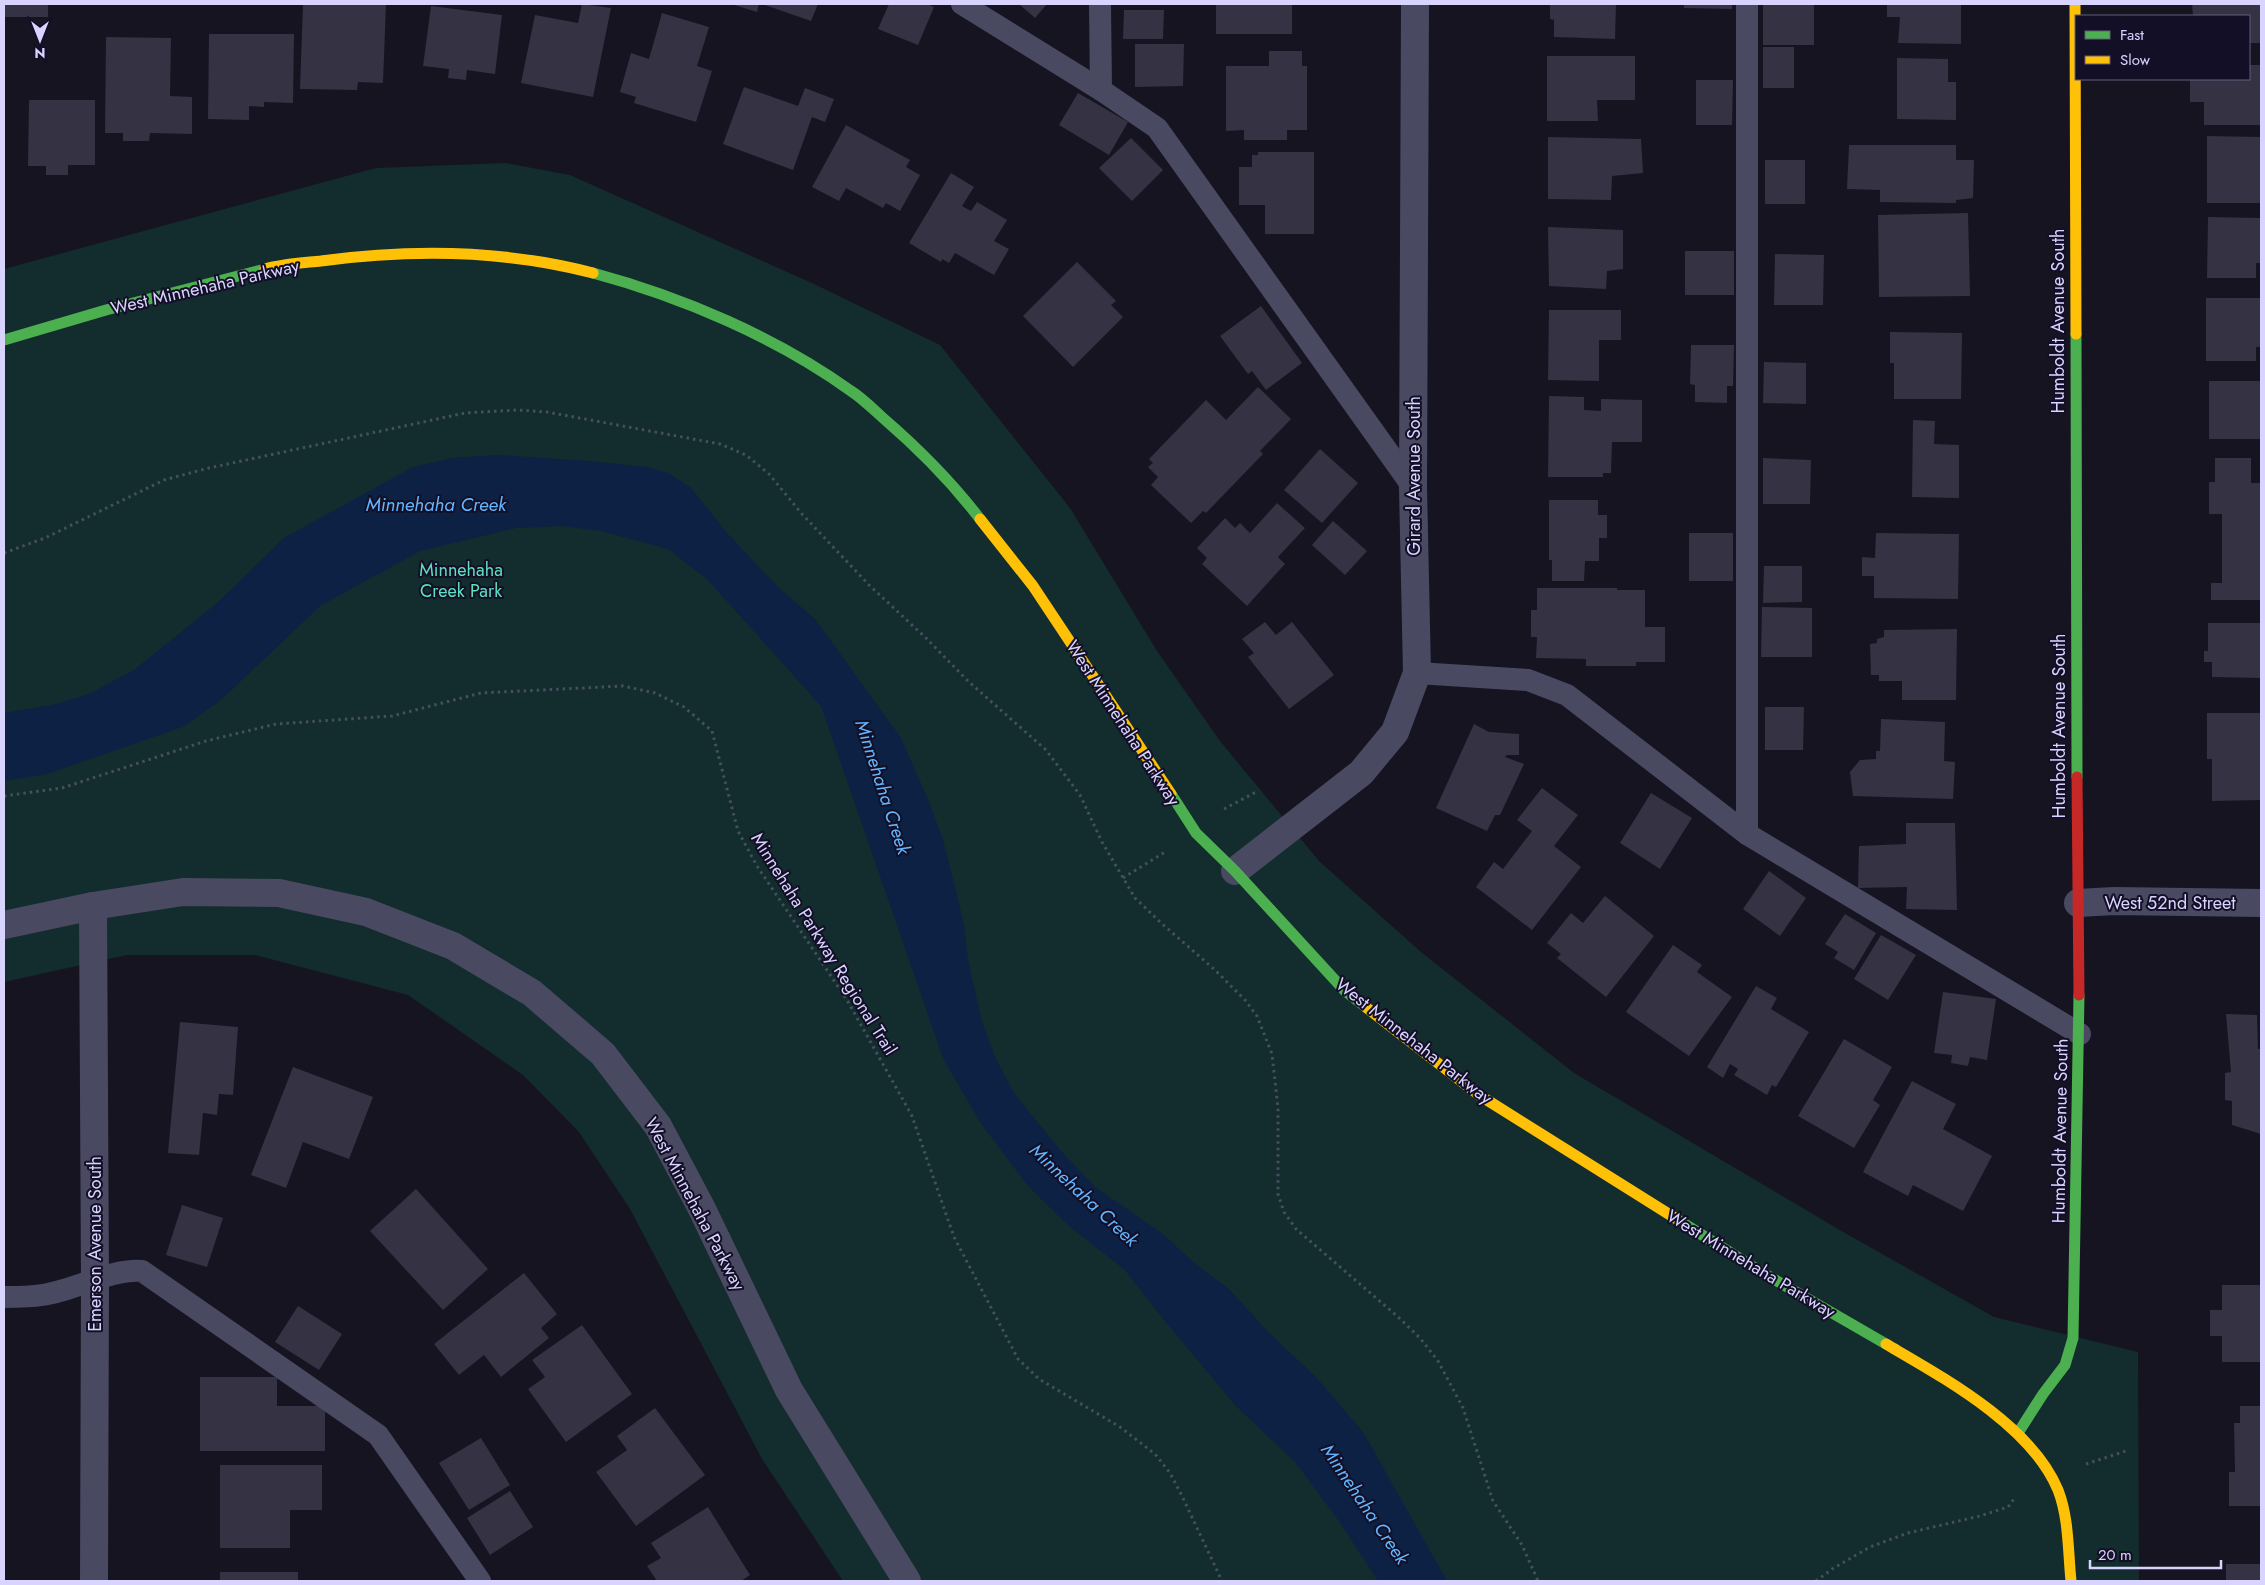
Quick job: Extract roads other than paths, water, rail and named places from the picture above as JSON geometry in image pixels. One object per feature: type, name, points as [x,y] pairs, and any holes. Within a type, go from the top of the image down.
[{"type":"street","name":"Girard Avenue South","points":[[1235,871],[1361,773],[1395,732],[1417,672],[1414,487],[1415,4]]},
{"type":"street","name":"Humboldt Avenue South","points":[[2018,1433],[2043,1394],[2065,1365],[2073,1338],[2080,1034],[2075,80]]},
{"type":"street","name":"West Minnehaha Parkway","points":[[4,340],[106,310],[272,268],[363,255],[480,254],[565,266],[637,285],[767,338],[852,391],[910,441],[954,485],[1033,586],[1196,833],[1235,871],[1345,991],[1479,1095],[1758,1270],[1927,1368],[1986,1408],[2018,1433],[2042,1464],[2058,1491],[2066,1528],[2070,1581]]},
{"type":"street","name":"West Minnehaha Parkway","points":[[4,925],[93,906],[183,892],[279,893],[366,912],[453,946],[532,993],[603,1054],[658,1126],[702,1210],[789,1390],[907,1581]]},
{"type":"street","name":"West 52nd Street","points":[[2078,903],[2261,904]]},
{"type":"street","name":"Emerson Avenue South","points":[[93,906],[94,1581]]},
{"type":"lane","points":[[962,4],[1101,90],[1157,128],[1414,487]]},
{"type":"lane","points":[[1100,4],[1101,90]]},
{"type":"lane","points":[[1747,4],[1747,834]]},
{"type":"lane","points":[[1417,672],[1528,680],[1567,695],[1747,834],[2080,1034]]},
{"type":"lane","points":[[4,1297],[42,1296],[95,1281],[125,1270],[142,1271],[378,1435],[480,1581]]},
{"type":"water","name":"Minnehaha Creek","points":[[497,455],[648,467],[668,473],[691,488],[728,534],[754,562],[779,588],[815,619],[901,738],[929,802],[943,840],[953,879],[964,925],[968,960],[982,1022],[995,1057],[1014,1093],[1060,1150],[1095,1187],[1163,1234],[1193,1262],[1230,1290],[1269,1333],[1316,1377],[1363,1432],[1447,1581],[1378,1581],[1339,1521],[1296,1463],[1235,1405],[1124,1269],[1069,1226],[1028,1186],[980,1122],[943,1058],[821,706],[707,579],[668,549],[601,531],[561,526],[516,528],[420,551],[320,606],[222,699],[185,726],[47,774],[4,781],[4,713],[52,705],[89,694],[134,670],[216,604],[284,538],[413,467],[453,458]]},
{"type":"park label","name":"Minnehaha Creek Park","points":[[461,580]]}]
